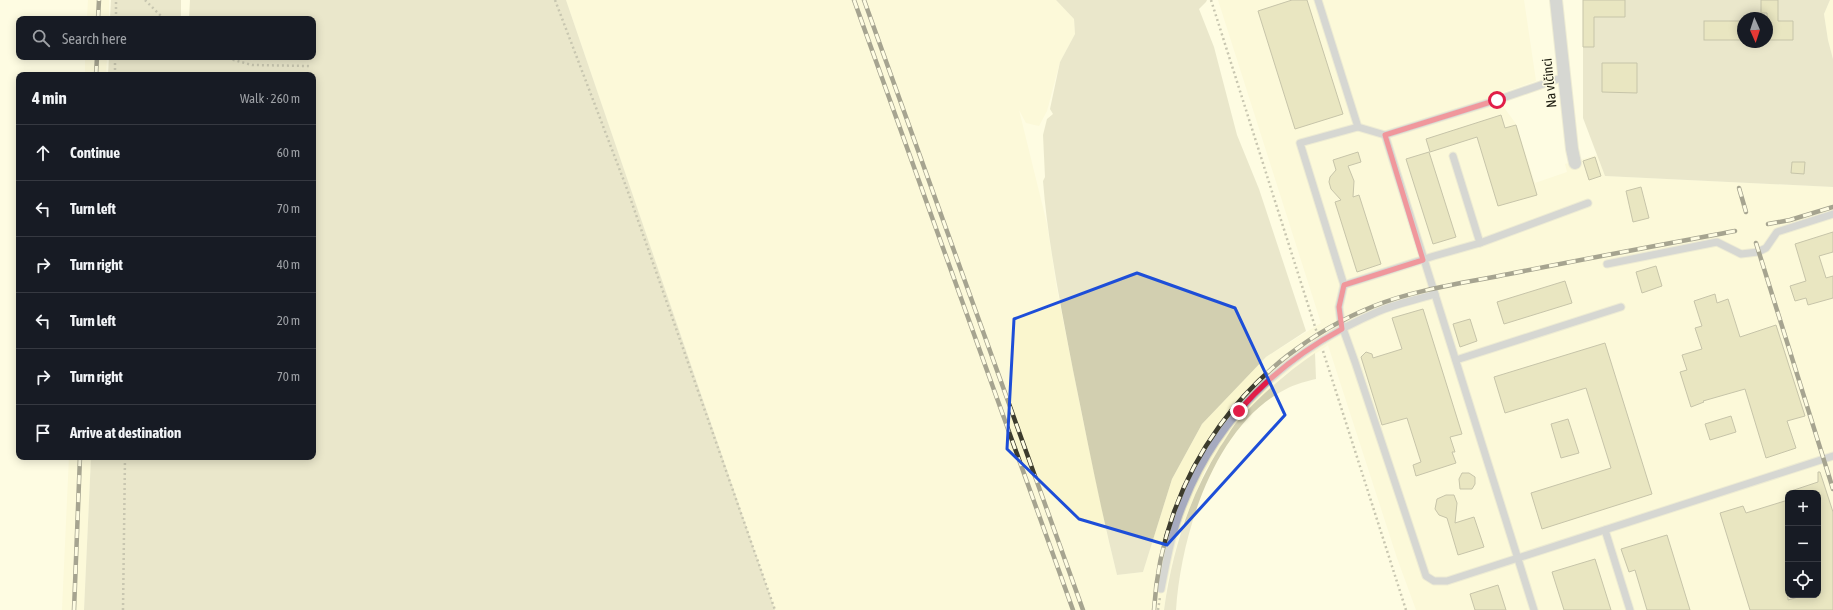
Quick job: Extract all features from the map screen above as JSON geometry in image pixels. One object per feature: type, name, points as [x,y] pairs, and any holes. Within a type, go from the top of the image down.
[{"type":"street","name":"Na vlčinci","points":[[1556,0],[1572,149],[1575,163]]},
{"type":"lane","points":[[1318,0],[1358,126]]},
{"type":"lane","points":[[1564,77],[1497,100],[1385,135],[1358,126],[1300,143],[1344,285],[1339,307],[1342,329],[1355,362],[1426,576],[1434,581],[1447,581],[1833,456]]},
{"type":"lane","points":[[1385,135],[1534,610]]},
{"type":"lane","points":[[1453,156],[1480,244]]},
{"type":"lane","points":[[1344,285],[1434,256],[1480,244],[1588,203]]},
{"type":"lane","points":[[1607,264],[1717,242],[1741,254],[1758,252],[1766,248],[1777,232],[1833,214]]},
{"type":"lane","points":[[1161,589],[1172,535],[1183,503],[1195,477],[1227,427],[1252,396],[1278,372],[1320,342],[1342,329],[1378,311],[1435,294]]},
{"type":"lane","points":[[1456,360],[1621,307]]},
{"type":"lane","points":[[1605,530],[1630,610]]},
{"type":"path","points":[[116,0],[116,16]]},
{"type":"path","points":[[145,0],[161,16]]},
{"type":"path","points":[[555,0],[627,189],[775,610]]},
{"type":"path","points":[[1211,0],[1406,610]]},
{"type":"path","points":[[115,60],[115,72]]},
{"type":"path","points":[[234,60],[252,65],[308,66]]},
{"type":"path","points":[[124,610],[125,460]]},
{"type":"highlighted area","points":[[1137,273],[1235,308],[1285,415],[1167,545],[1079,519],[1007,449],[1014,319]]},
{"type":"shaded area","points":[[88,0],[109,0],[109,16],[87,16]]},
{"type":"shaded area","points":[[111,0],[181,0],[181,16],[110,16]]},
{"type":"shaded area","points":[[190,0],[566,0],[775,610],[84,610],[91,460],[316,460],[316,72],[108,72],[109,60],[316,60],[316,16],[189,16]]},
{"type":"shaded area","points":[[566,0],[1056,0],[1063,7],[1074,19],[1075,34],[1060,62],[1047,111],[1039,126],[1026,123],[1019,110],[1047,224],[1057,289],[1082,415],[1117,575],[1143,572],[1172,479],[1202,424],[1266,357],[1321,323],[1218,0],[1524,0],[1536,81],[1495,95],[1516,124],[1535,183],[1567,172],[1565,164],[1597,155],[1605,176],[1833,187],[1833,610],[1416,610],[1397,558],[1328,345],[1283,376],[1235,424],[1205,471],[1180,531],[1167,586],[1164,610],[775,610]]},
{"type":"shaded area","points":[[1056,0],[1207,0],[1199,9],[1214,47],[1237,135],[1259,189],[1306,331],[1266,357],[1202,424],[1172,479],[1143,572],[1117,575],[1099,498],[1073,370],[1052,252],[1043,181],[1045,177],[1043,135],[1047,119],[1053,114],[1050,109],[1060,62],[1075,34],[1074,19]]},
{"type":"shaded area","points":[[1583,0],[1830,0],[1824,14],[1833,59],[1833,187],[1605,176],[1583,118]]},
{"type":"shaded area","points":[[1830,0],[1833,0],[1833,59],[1824,14]]},
{"type":"shaded area","points":[[85,60],[107,60],[106,72],[85,72]]},
{"type":"shaded area","points":[[1315,353],[1316,379],[1288,388],[1262,405],[1240,427],[1221,454],[1206,484],[1194,516],[1185,549],[1179,580],[1176,610],[1164,610],[1167,588],[1183,526],[1199,485],[1220,447],[1235,424],[1253,404],[1283,377]]},
{"type":"shaded area","points":[[69,460],[91,460],[84,610],[62,610]]},
{"type":"building","points":[[1292,0],[1307,0],[1343,114],[1295,129],[1258,11]]},
{"type":"building","points":[[1583,0],[1625,0],[1625,17],[1594,17],[1594,47],[1583,47]]},
{"type":"building","points":[[1761,0],[1778,0],[1778,21],[1793,21],[1793,40],[1773,40],[1773,12],[1761,12]]},
{"type":"building","points":[[1704,21],[1737,21],[1737,40],[1704,40]]},
{"type":"building","points":[[1602,63],[1637,63],[1637,93],[1602,92]]},
{"type":"building","points":[[1501,115],[1505,128],[1516,125],[1537,195],[1498,206],[1477,137],[1430,152],[1426,139]]},
{"type":"building","points":[[1358,152],[1361,162],[1348,166],[1354,181],[1353,197],[1359,195],[1381,264],[1357,272],[1335,202],[1341,200],[1331,189],[1329,182],[1330,177],[1336,170],[1333,160]]},
{"type":"building","points":[[1429,152],[1456,237],[1433,244],[1406,159]]},
{"type":"building","points":[[1595,157],[1601,176],[1589,180],[1583,161]]},
{"type":"building","points":[[1792,162],[1805,162],[1804,174],[1791,173]]},
{"type":"building","points":[[1641,187],[1649,218],[1633,222],[1626,191]]},
{"type":"building","points":[[1833,232],[1833,252],[1819,256],[1826,278],[1833,276],[1833,298],[1808,305],[1806,298],[1795,301],[1790,286],[1806,281],[1795,244]]},
{"type":"building","points":[[1656,266],[1662,286],[1642,293],[1636,272]]},
{"type":"building","points":[[1565,281],[1572,303],[1504,324],[1497,302]]},
{"type":"building","points":[[1715,294],[1717,303],[1728,299],[1740,337],[1776,325],[1805,416],[1787,421],[1796,448],[1766,458],[1745,389],[1703,401],[1704,402],[1691,407],[1680,372],[1687,370],[1682,355],[1702,349],[1695,328],[1702,326],[1694,301]]},
{"type":"building","points":[[1423,309],[1462,434],[1450,437],[1455,452],[1452,452],[1456,463],[1416,476],[1413,465],[1421,462],[1407,418],[1382,425],[1361,357],[1366,352],[1372,354],[1373,358],[1402,349],[1392,318]]},
{"type":"building","points":[[1470,319],[1477,341],[1460,347],[1453,324]]},
{"type":"building","points":[[1605,343],[1652,494],[1542,529],[1531,493],[1611,468],[1586,388],[1505,413],[1494,377]]},
{"type":"building","points":[[1731,416],[1736,432],[1710,440],[1705,424]]},
{"type":"building","points":[[1568,419],[1579,453],[1561,458],[1551,424]]},
{"type":"building","points":[[1818,472],[1820,472],[1833,512],[1833,610],[1750,610],[1720,513],[1743,506],[1746,513],[1785,501],[1785,598],[1788,598],[1788,600],[1795,598],[1821,598],[1821,490],[1794,490],[1818,482]]},
{"type":"building","points":[[1462,473],[1469,473],[1475,477],[1475,484],[1472,489],[1460,489],[1459,479]]},
{"type":"building","points":[[1446,495],[1454,495],[1457,503],[1455,523],[1474,517],[1484,547],[1458,555],[1447,518],[1439,515],[1435,509],[1437,499]]},
{"type":"building","points":[[1667,535],[1690,610],[1647,610],[1635,570],[1629,572],[1621,549]]},
{"type":"building","points":[[1595,559],[1611,610],[1564,610],[1552,572]]},
{"type":"building","points":[[1498,585],[1506,610],[1475,610],[1470,594]]},
{"type":"railway","points":[[98,16],[99,0]]},
{"type":"railway","points":[[854,0],[1073,610]]},
{"type":"railway","points":[[864,0],[1083,610]]},
{"type":"railway","points":[[96,72],[97,60]]},
{"type":"railway","points":[[1739,188],[1746,212]]},
{"type":"railway","points":[[1768,224],[1790,220],[1833,207]]},
{"type":"railway","points":[[1154,610],[1161,560],[1174,512],[1194,467],[1219,426],[1251,389],[1287,356],[1328,328],[1374,306],[1407,295],[1735,231]]},
{"type":"railway","points":[[1756,243],[1833,489]]},
{"type":"railway","points":[[74,610],[80,460]]},
{"type":"route","points":[[1239,411],[1252,396],[1278,372],[1305,351],[1326,337],[1342,329],[1339,307],[1344,285],[1423,260],[1385,135],[1497,100]]}]
